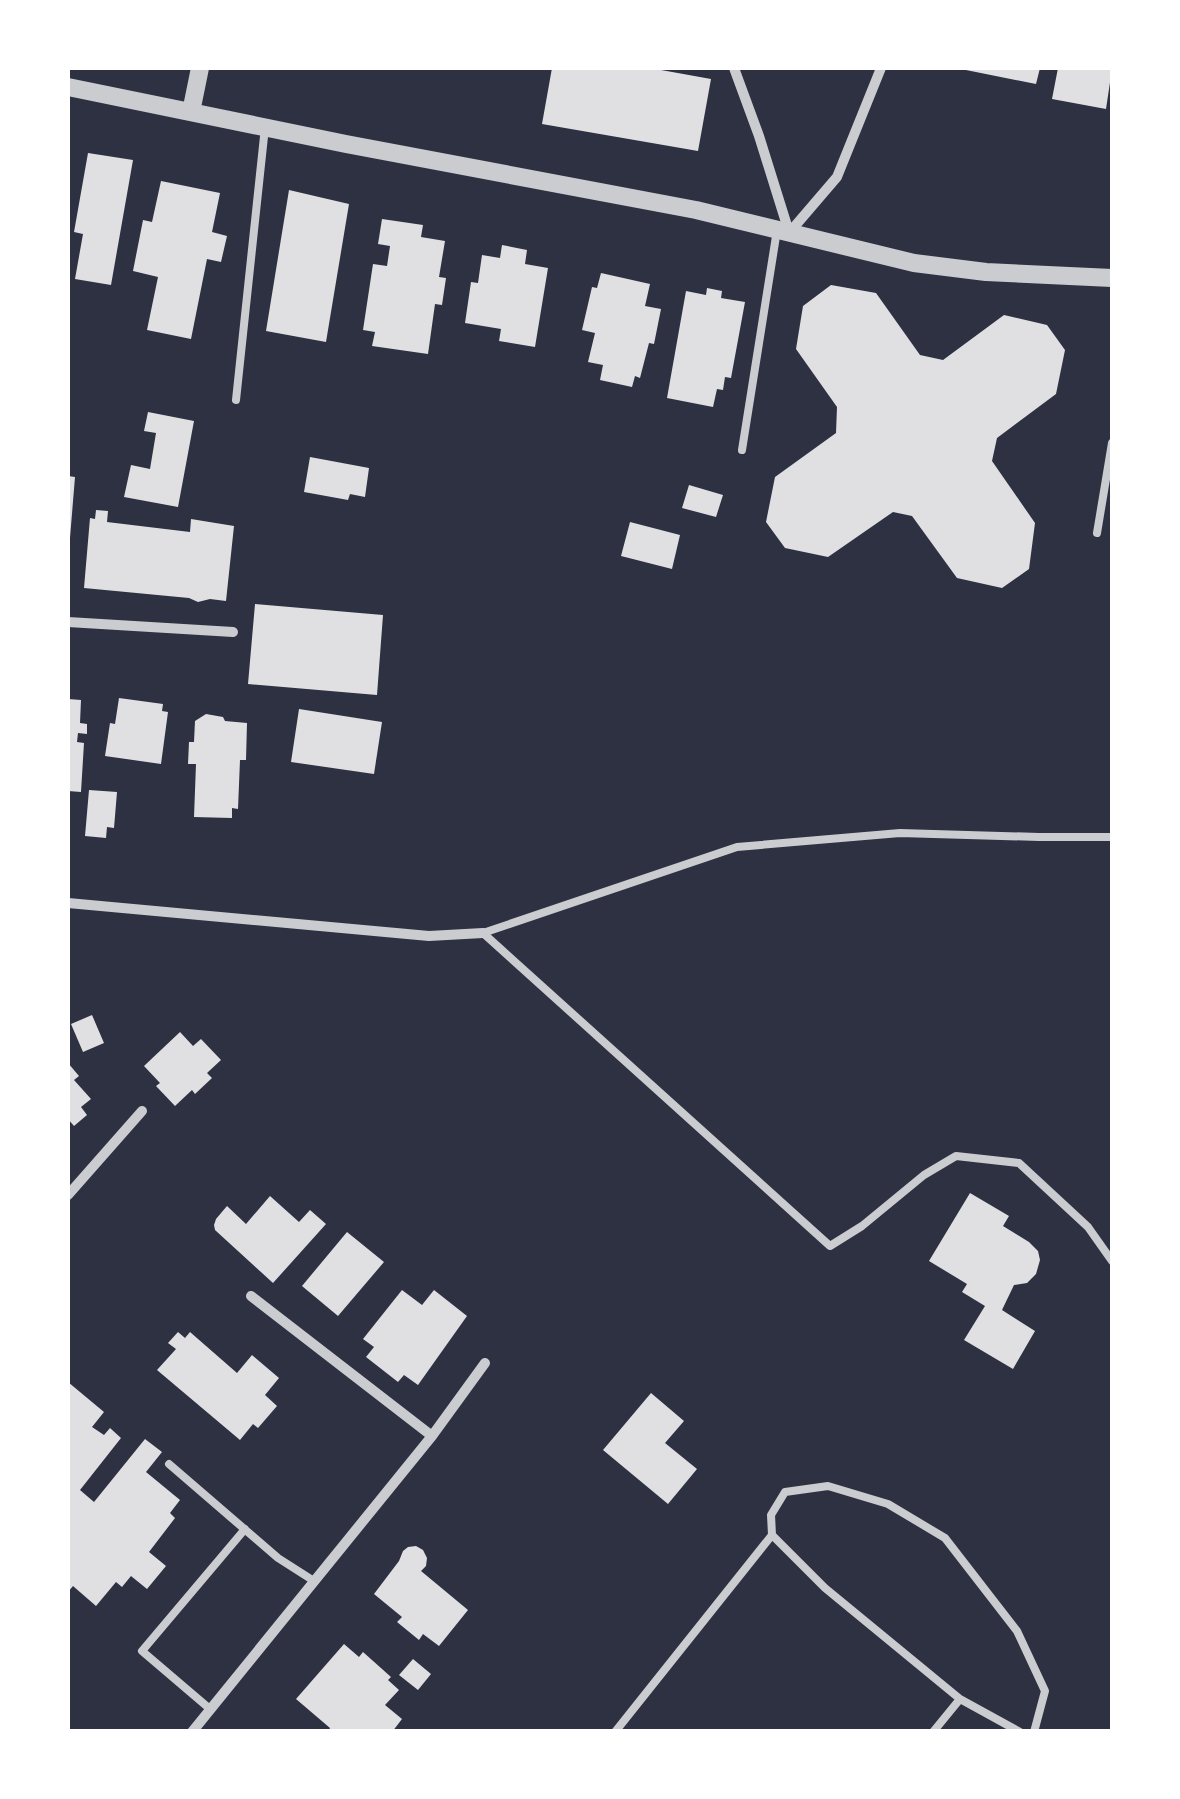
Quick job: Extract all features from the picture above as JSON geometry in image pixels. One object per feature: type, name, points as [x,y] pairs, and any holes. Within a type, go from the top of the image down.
[{"type":"street","points":[[191,112],[200,68]]},
{"type":"street","points":[[734,68],[759,136],[783,231]]},
{"type":"street","points":[[783,231],[837,177],[881,68]]},
{"type":"street","points":[[68,87],[633,197],[914,263],[986,272],[1112,278]]},
{"type":"street","points":[[68,622],[233,632]]},
{"type":"street","points":[[68,903],[429,936],[483,933]]},
{"type":"street","points":[[68,1194],[142,1111]]},
{"type":"street","points":[[250,1296],[432,1436]]},
{"type":"street","points":[[192,1732],[432,1436],[484,1363]]},
{"type":"lane","points":[[236,400],[265,127]]},
{"type":"lane","points":[[742,450],[783,231]]},
{"type":"lane","points":[[1097,533],[1112,443]]},
{"type":"lane","points":[[1112,837],[900,833],[737,847],[483,933],[830,1246],[862,1226],[924,1175],[956,1156],[1019,1163],[1088,1226],[1112,1262]]},
{"type":"lane","points":[[169,1464],[278,1558],[314,1582]]},
{"type":"lane","points":[[1020,1732],[960,1699],[825,1588],[772,1536],[770,1515],[785,1492],[828,1486],[888,1504],[945,1538],[1017,1631],[1031,1661],[1044,1691],[1034,1732]]},
{"type":"lane","points":[[210,1709],[142,1651],[244,1529]]},
{"type":"lane","points":[[615,1732],[772,1536]]},
{"type":"lane","points":[[933,1732],[960,1699]]},
{"type":"building","points":[[552,68],[650,68],[711,79],[698,151],[542,124]]},
{"type":"building","points":[[961,68],[1040,68],[1036,84]]},
{"type":"building","points":[[1058,68],[1112,69],[1106,109],[1052,99]]},
{"type":"building","points":[[88,153],[133,160],[111,285],[75,279],[83,234],[74,232]]},
{"type":"building","points":[[161,181],[220,193],[212,232],[227,236],[221,262],[207,259],[191,339],[147,330],[158,277],[133,271],[143,220],[152,222]]},
{"type":"building","points":[[289,190],[349,204],[326,342],[266,331]]},
{"type":"building","points":[[382,219],[423,225],[421,237],[445,241],[439,277],[446,278],[442,305],[435,304],[428,354],[372,346],[375,332],[363,330],[373,264],[387,266],[390,246],[378,244]]},
{"type":"building","points":[[502,245],[527,250],[525,264],[548,268],[535,347],[499,341],[501,329],[465,323],[471,282],[478,283],[482,255],[500,258]]},
{"type":"building","points":[[601,273],[650,284],[645,306],[661,309],[654,344],[649,343],[640,378],[635,376],[632,387],[600,380],[603,365],[588,362],[595,333],[582,330],[592,287],[597,288]]},
{"type":"building","points":[[831,285],[876,293],[920,355],[943,360],[1004,315],[1047,325],[1065,350],[1056,394],[997,438],[992,461],[1035,523],[1029,569],[1002,588],[957,578],[912,516],[893,512],[828,557],[785,548],[766,522],[775,477],[836,433],[837,407],[796,349],[803,306]]},
{"type":"building","points":[[707,288],[722,291],[721,298],[745,302],[731,378],[725,377],[723,390],[717,389],[713,407],[667,398],[686,291],[706,295]]},
{"type":"building","points":[[148,412],[194,421],[178,507],[124,497],[131,465],[150,469],[156,433],[144,431]]},
{"type":"building","points":[[310,457],[369,468],[365,497],[350,494],[348,500],[304,492]]},
{"type":"building","points":[[68,476],[75,477],[70,538],[68,538]]},
{"type":"building","points":[[689,485],[723,495],[716,517],[682,508]]},
{"type":"building","points":[[96,510],[108,511],[107,522],[190,532],[191,519],[234,526],[226,601],[198,602],[84,588],[90,518],[95,519]]},
{"type":"building","points":[[630,522],[680,535],[672,569],[621,556]]},
{"type":"building","points":[[255,604],[383,615],[377,695],[248,684]]},
{"type":"building","points":[[119,698],[163,704],[162,711],[168,712],[161,764],[105,756]]},
{"type":"building","points":[[68,699],[81,700],[80,723],[87,724],[87,734],[78,733],[77,742],[84,743],[81,792],[68,791]]},
{"type":"building","points":[[299,709],[382,722],[374,774],[291,762]]},
{"type":"building","points":[[206,714],[247,723],[246,760],[240,760],[238,809],[232,808],[232,818],[194,817],[196,764],[188,764],[189,742],[194,742],[195,721]]},
{"type":"building","points":[[89,790],[117,792],[114,828],[107,827],[106,838],[85,836]]},
{"type":"building","points":[[92,1015],[104,1043],[83,1052],[71,1024]]},
{"type":"building","points":[[180,1032],[193,1046],[201,1039],[221,1060],[207,1073],[212,1078],[175,1106],[144,1066]]},
{"type":"building","points":[[68,1063],[79,1076],[74,1080],[91,1099],[81,1107],[87,1115],[74,1126],[68,1119]]},
{"type":"building","points":[[970,1193],[1009,1216],[1003,1226],[1038,1251],[1036,1274],[1027,1283],[1014,1285],[1002,1310],[1035,1331],[1013,1369],[964,1340],[985,1306],[962,1292],[967,1284],[929,1261]]},
{"type":"building","points":[[270,1196],[299,1222],[310,1210],[326,1224],[273,1283],[214,1225],[227,1206],[246,1224]]},
{"type":"building","points":[[347,1232],[384,1262],[338,1316],[302,1286]]},
{"type":"building","points":[[402,1290],[422,1305],[434,1290],[467,1316],[418,1385],[404,1375],[398,1382],[366,1357],[374,1347],[363,1339]]},
{"type":"building","points":[[178,1332],[185,1338],[190,1332],[237,1373],[252,1355],[279,1378],[265,1395],[277,1406],[258,1428],[253,1424],[240,1440],[157,1370],[176,1349],[168,1343]]},
{"type":"building","points":[[68,1382],[104,1412],[92,1427],[104,1435],[110,1428],[121,1438],[80,1490],[94,1502],[145,1439],[162,1452],[146,1472],[180,1500],[170,1513],[175,1518],[149,1552],[166,1566],[147,1589],[131,1576],[122,1587],[116,1582],[96,1606],[73,1586],[68,1592]]},
{"type":"building","points":[[651,1393],[684,1421],[665,1443],[697,1469],[668,1504],[603,1450]]},
{"type":"building","points":[[416,1546],[427,1558],[421,1571],[468,1610],[439,1646],[423,1634],[419,1640],[397,1622],[402,1617],[374,1594],[403,1551]]},
{"type":"building","points":[[344,1644],[359,1657],[363,1652],[391,1677],[388,1680],[399,1690],[385,1705],[402,1719],[392,1732],[328,1732],[330,1728],[296,1699]]},
{"type":"building","points":[[413,1659],[431,1674],[418,1690],[399,1675]]}]
